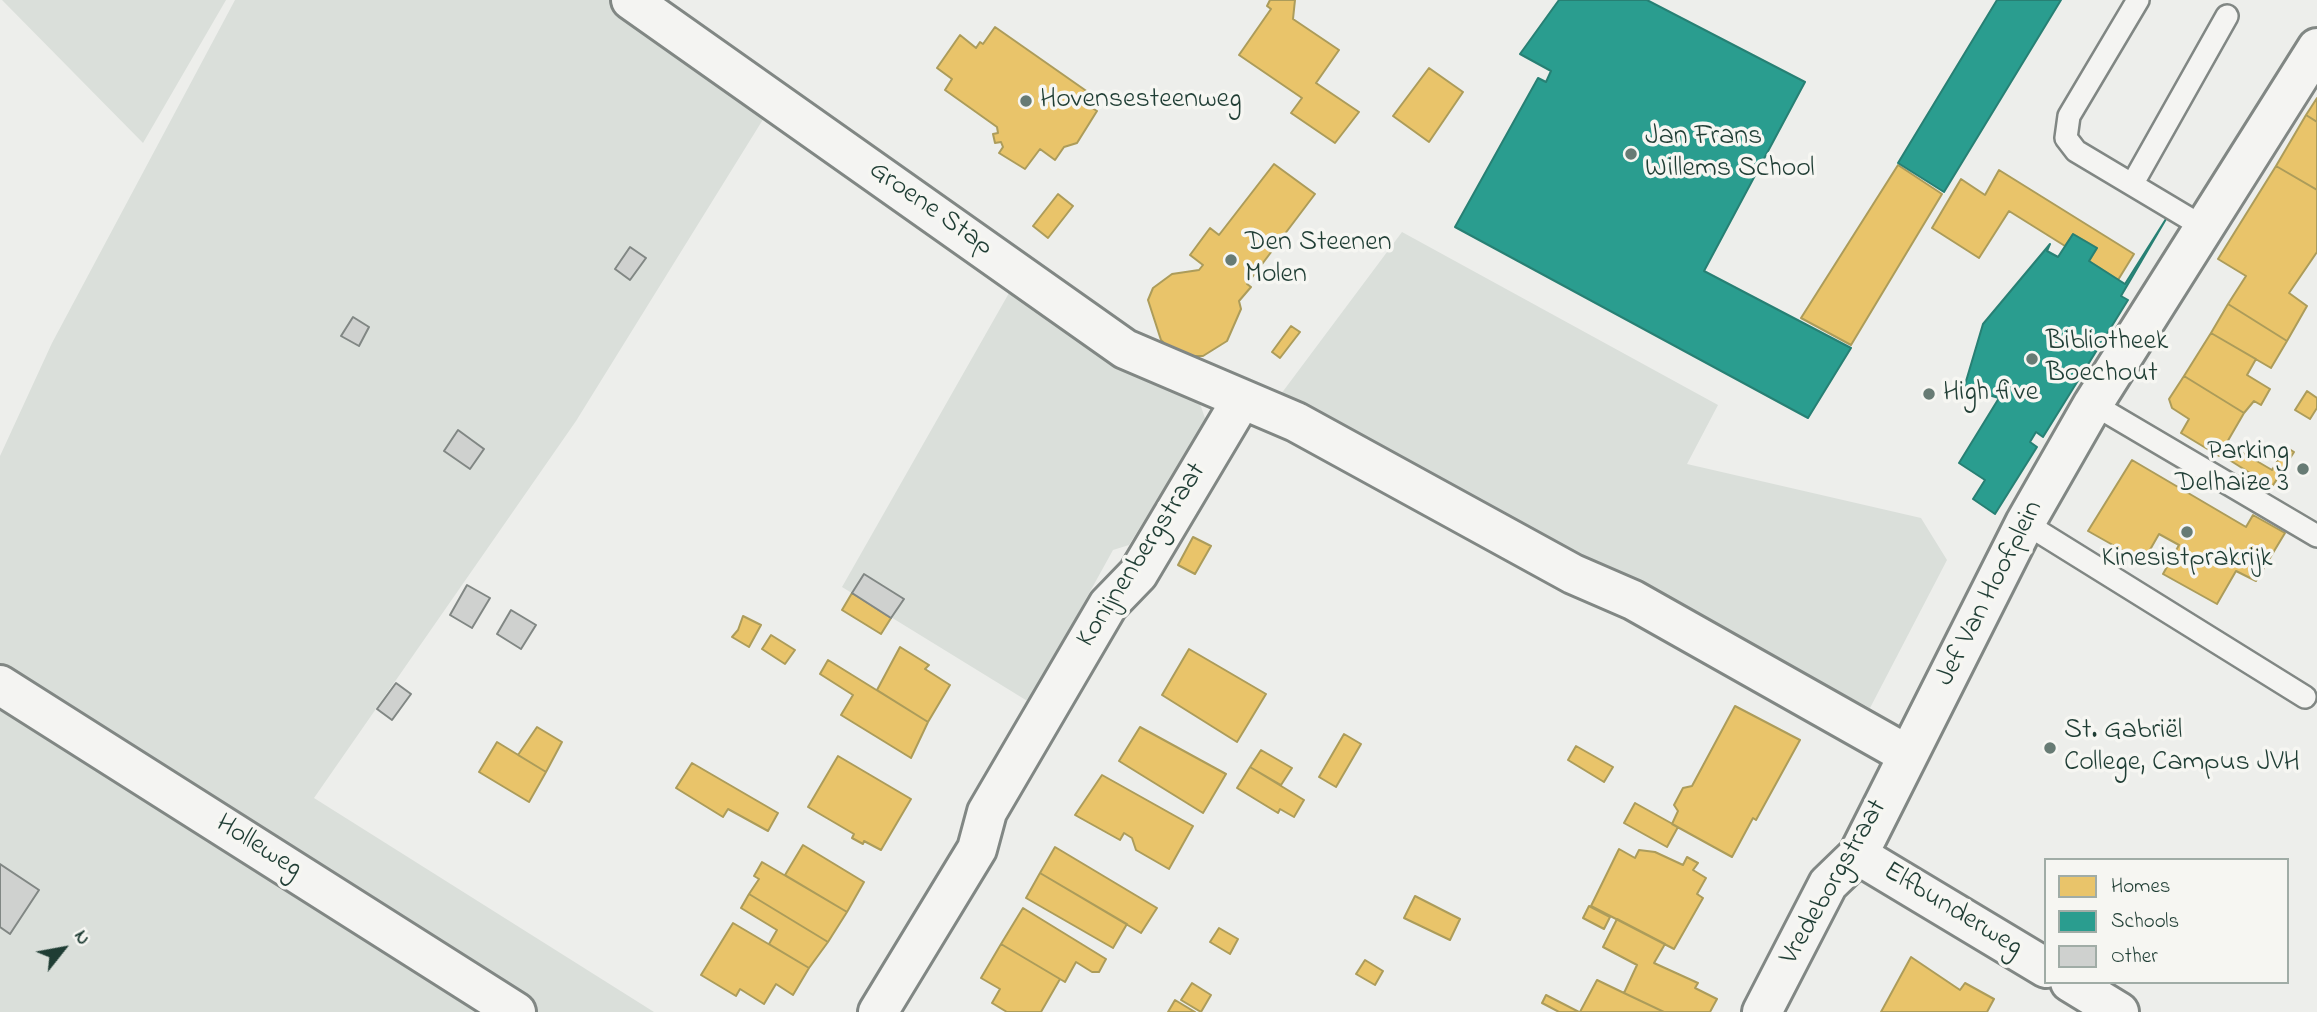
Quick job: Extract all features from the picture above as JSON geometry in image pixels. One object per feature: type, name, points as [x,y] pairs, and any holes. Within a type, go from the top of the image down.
[{"type":"street","name":"Groene Stap","points":[[631,0],[1125,349],[1242,399]]},
{"type":"street","name":"Jef Van Hoofplein","points":[[1906,754],[1933,708],[2025,523],[2093,404],[2317,48]]},
{"type":"street","points":[[1242,399],[1296,422],[1573,574],[1633,600],[1906,754]]},
{"type":"street","name":"Konijnenbergstraat","points":[[878,1012],[977,849],[987,812],[1101,616],[1138,574],[1242,399]]},
{"type":"street","name":"Holleweg","points":[[0,685],[516,1012]]},
{"type":"street","name":"Vredeborgstraat","points":[[1762,1012],[1828,884],[1858,855],[1906,754]]},
{"type":"street","name":"Elfbunderweg","points":[[1858,855],[2044,967]]},
{"type":"street","points":[[2073,984],[2119,1012]]},
{"type":"lane","points":[[2138,0],[2069,116],[2066,138],[2076,151],[2205,228]]},
{"type":"lane","points":[[2133,183],[2227,16]]},
{"type":"lane","points":[[2093,404],[2315,531]]},
{"type":"lane","points":[[2025,523],[2305,697]]},
{"type":"shaded area","points":[[2,0],[226,0],[143,143]]},
{"type":"shaded area","points":[[235,0],[618,0],[767,113],[576,421],[314,798],[654,1012],[0,1012],[0,456],[52,343]]},
{"type":"shaded area","points":[[1402,232],[1718,405],[1687,464],[1921,518],[1947,560],[1870,708],[1281,394]]},
{"type":"shaded area","points":[[1013,286],[1197,395],[1206,421],[1129,545],[1113,550],[1029,702],[842,587]]},
{"type":"building: Homes","points":[[1270,0],[1295,0],[1293,19],[1339,50],[1316,83],[1359,112],[1335,143],[1291,113],[1302,98],[1239,55],[1271,9],[1267,6]]},
{"type":"building: Homes","name":"Hovensesteenweg","points":[[995,27],[1095,97],[1089,106],[1097,111],[1077,143],[1064,147],[1055,160],[1040,149],[1025,169],[999,153],[1003,147],[1001,142],[995,143],[993,134],[998,133],[997,127],[945,90],[952,79],[937,68],[960,35],[976,48],[980,42],[983,44]]},
{"type":"building: Homes","points":[[1429,68],[1463,92],[1429,142],[1393,116]]},
{"type":"building: Homes","points":[[2317,98],[2317,122],[2306,115]]},
{"type":"building: Homes","points":[[2306,115],[2317,122],[2317,190],[2276,166]]},
{"type":"building: Homes","name":"Den Steenen Molen","points":[[1274,164],[1315,194],[1247,284],[1251,287],[1239,301],[1241,309],[1227,341],[1203,356],[1183,356],[1171,350],[1161,340],[1148,300],[1153,288],[1172,274],[1199,270],[1203,265],[1190,255],[1210,228],[1219,235]]},
{"type":"building: Homes","points":[[1898,165],[1942,194],[1851,345],[1801,318]]},
{"type":"building: Homes","points":[[2276,166],[2317,190],[2317,252],[2289,293],[2307,306],[2287,341],[2228,304],[2246,276],[2218,259]]},
{"type":"building: Homes","points":[[1999,170],[2134,254],[2118,280],[2089,261],[2097,248],[2073,234],[2065,246],[2009,211],[1979,258],[1932,228],[1961,179],[1985,195]]},
{"type":"building: Homes","points":[[1058,194],[1073,206],[1048,238],[1033,226]]},
{"type":"building: Homes","points":[[2228,304],[2287,341],[2271,368],[2211,333]]},
{"type":"building: Homes","points":[[1291,326],[1300,332],[1280,358],[1272,352]]},
{"type":"building: Homes","points":[[2211,333],[2256,359],[2247,375],[2270,389],[2261,405],[2254,401],[2244,413],[2184,376]]},
{"type":"building: Homes","points":[[2184,376],[2244,413],[2219,456],[2181,433],[2189,419],[2172,408],[2169,399]]},
{"type":"building: Homes","points":[[2307,391],[2317,398],[2317,408],[2310,419],[2295,410]]},
{"type":"building: Homes","points":[[2226,443],[2272,470],[2286,447],[2294,452],[2272,487],[2220,454]]},
{"type":"building: Homes","name":"Kinesistprakrijk","points":[[2132,460],[2246,527],[2253,515],[2285,533],[2256,581],[2236,571],[2217,604],[2163,574],[2179,545],[2159,534],[2143,562],[2088,531]]},
{"type":"building: Homes","points":[[1193,537],[1211,546],[1195,574],[1178,565]]},
{"type":"building: Homes","points":[[852,593],[891,618],[881,634],[842,610]]},
{"type":"building: Homes","points":[[743,616],[761,625],[749,647],[732,637]]},
{"type":"building: Homes","points":[[771,635],[795,650],[785,664],[762,649]]},
{"type":"building: Homes","points":[[900,647],[929,665],[925,669],[950,685],[928,722],[877,690]]},
{"type":"building: Homes","points":[[1189,649],[1266,694],[1237,742],[1162,695]]},
{"type":"building: Homes","points":[[828,660],[928,722],[911,758],[841,715],[853,695],[820,674]]},
{"type":"building: Homes","points":[[1735,706],[1800,740],[1756,820],[1753,818],[1732,857],[1672,824],[1678,811],[1674,805],[1683,788],[1692,786]]},
{"type":"building: Homes","points":[[537,727],[562,742],[546,772],[518,755]]},
{"type":"building: Homes","points":[[1140,727],[1226,774],[1203,813],[1119,761]]},
{"type":"building: Homes","points":[[1344,734],[1361,744],[1336,787],[1319,777]]},
{"type":"building: Homes","points":[[497,742],[546,772],[529,802],[479,772]]},
{"type":"building: Homes","points":[[1576,746],[1613,767],[1604,782],[1568,760]]},
{"type":"building: Homes","points":[[1261,750],[1292,768],[1281,785],[1250,767]]},
{"type":"building: Homes","points":[[838,756],[911,799],[881,850],[852,838],[854,834],[808,807]]},
{"type":"building: Homes","points":[[692,763],[778,813],[768,831],[728,809],[723,817],[676,788]]},
{"type":"building: Homes","points":[[1250,767],[1304,800],[1294,817],[1280,809],[1278,813],[1237,788]]},
{"type":"building: Homes","points":[[1102,775],[1193,826],[1169,869],[1136,850],[1132,838],[1124,833],[1120,840],[1075,815]]},
{"type":"building: Homes","points":[[1635,803],[1678,827],[1667,847],[1624,823]]},
{"type":"building: Homes","points":[[803,845],[864,882],[847,912],[785,875]]},
{"type":"building: Homes","points":[[1055,847],[1157,908],[1141,933],[1040,873]]},
{"type":"building: Homes","points":[[1619,849],[1635,858],[1639,850],[1655,852],[1683,865],[1687,857],[1698,863],[1693,870],[1706,878],[1697,894],[1703,898],[1674,949],[1591,906]]},
{"type":"building: Homes","points":[[762,862],[847,912],[828,942],[749,894],[759,879],[754,876]]},
{"type":"building: Homes","points":[[1040,873],[1127,924],[1113,948],[1026,898]]},
{"type":"building: Homes","points":[[749,894],[828,942],[809,968],[769,944],[777,930],[741,908]]},
{"type":"building: Homes","points":[[1415,896],[1460,919],[1450,940],[1404,918]]},
{"type":"building: Homes","points":[[1589,906],[1610,917],[1604,929],[1583,918]]},
{"type":"building: Homes","points":[[1023,908],[1106,959],[1099,972],[1092,972],[1076,962],[1065,982],[1001,944]]},
{"type":"building: Homes","points":[[1617,919],[1665,944],[1654,963],[1698,983],[1695,988],[1717,999],[1710,1012],[1664,1012],[1624,993],[1637,965],[1603,947]]},
{"type":"building: Homes","points":[[733,923],[809,968],[793,995],[776,984],[764,1004],[740,989],[736,996],[701,975]]},
{"type":"building: Homes","points":[[1219,928],[1238,939],[1230,954],[1210,942]]},
{"type":"building: Homes","points":[[1001,944],[1060,979],[1041,1012],[1007,1012],[992,1003],[1000,989],[981,978]]},
{"type":"building: Homes","points":[[1911,957],[1960,990],[1965,983],[1994,999],[1987,1012],[1881,1012]]},
{"type":"building: Homes","points":[[1365,960],[1383,971],[1375,985],[1356,974]]},
{"type":"building: Homes","points":[[1597,980],[1624,993],[1664,1012],[1580,1012]]},
{"type":"building: Homes","points":[[1192,983],[1211,995],[1201,1012],[1181,1000]]},
{"type":"building: Homes","points":[[1546,995],[1579,1012],[1559,1012],[1542,1003]]},
{"type":"building: Homes","points":[[1175,1000],[1195,1012],[1168,1012]]},
{"type":"building: Schools","name":"Jan Frans Willems School","points":[[1559,0],[1647,0],[1805,82],[1704,271],[1851,348],[1808,418],[1455,227],[1538,78],[1546,82],[1551,71],[1520,54]]},
{"type":"building: Schools","name":"Jan Frans Willems School","points":[[1997,0],[2061,0],[1944,192],[1898,163]]},
{"type":"building: Schools","name":"Bibliotheek Boechout","points":[[2166,219],[2121,296],[2128,300],[2043,437],[2036,432],[2030,442],[2037,447],[1995,514],[1973,499],[1985,480],[1959,463],[1999,398],[1964,388],[1983,324],[2050,244],[2047,251],[2058,257],[2073,234],[2097,248],[2089,261],[2125,284]]},
{"type":"building: Other","points":[[630,247],[646,258],[630,280],[615,269]]},
{"type":"building: Other","points":[[353,317],[369,327],[359,346],[341,336]]},
{"type":"building: Other","points":[[458,430],[484,449],[470,469],[444,451]]},
{"type":"building: Other","points":[[864,574],[904,599],[891,618],[852,593]]},
{"type":"building: Other","points":[[467,585],[490,598],[472,628],[450,615]]},
{"type":"building: Other","points":[[511,610],[536,625],[521,649],[497,634]]},
{"type":"building: Other","points":[[396,683],[411,694],[392,720],[377,709]]},
{"type":"building: Other","points":[[0,864],[39,890],[10,934],[0,927]]},
{"type":"place","name":"Hovensesteenweg","points":[[1026,101]]},
{"type":"place","name":"Jan Frans Willems School","points":[[1631,154]]},
{"type":"place","name":"Den Steenen Molen","points":[[1231,260]]},
{"type":"place","name":"Bibliotheek Boechout","points":[[2032,359]]},
{"type":"place","name":"High five","points":[[1929,394]]},
{"type":"place","name":"Parking Delhaize 3","points":[[2303,469]]},
{"type":"place","name":"Kinesistprakrijk","points":[[2187,532]]},
{"type":"place","name":"St. Gabriël College, Campus JVH","points":[[2050,748]]}]
